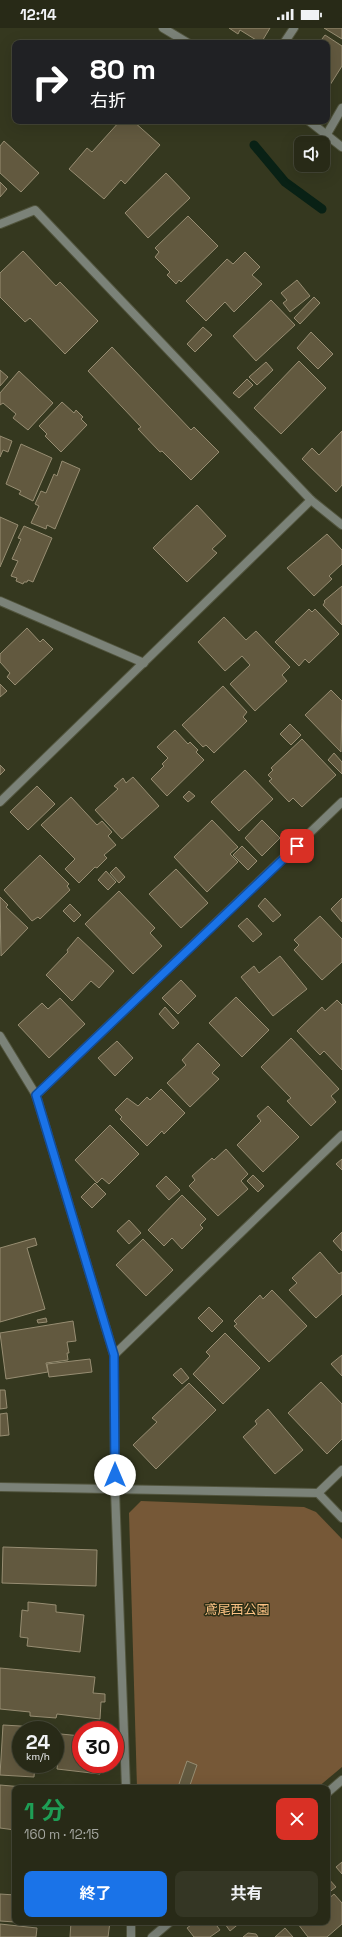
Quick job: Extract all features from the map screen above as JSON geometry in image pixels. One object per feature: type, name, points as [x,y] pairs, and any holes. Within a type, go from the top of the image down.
[{"type":"street","points":[[163,28],[183,40]]},
{"type":"street","points":[[286,40],[294,28]]},
{"type":"street","points":[[327,134],[342,108]]},
{"type":"street","points":[[313,124],[342,147]]},
{"type":"street","points":[[0,224],[35,210],[311,500],[342,525]]},
{"type":"street","points":[[0,802],[311,500]]},
{"type":"street","points":[[0,601],[144,662]]},
{"type":"street","points":[[36,1095],[342,802]]},
{"type":"street","points":[[0,1036],[36,1095],[114,1355],[115,1490],[126,1785]]},
{"type":"street","points":[[114,1355],[342,1135]]},
{"type":"street","points":[[0,1487],[318,1493],[342,1470]]},
{"type":"street","points":[[318,1493],[342,1518]]},
{"type":"street","points":[[330,1790],[342,1780]]},
{"type":"street","points":[[131,1925],[131,1937]]},
{"type":"street","points":[[152,1937],[166,1925]]},
{"type":"green space","name":"鳶尾西公園","points":[[141,1501],[304,1507],[316,1512],[342,1539],[342,1767],[321,1785],[137,1785],[129,1513]]},
{"type":"building","points":[[229,28],[270,28],[263,40],[256,40],[240,30],[238,34]]},
{"type":"building","points":[[324,28],[342,28],[342,39]]},
{"type":"building","points":[[325,35],[342,46],[342,66],[330,85],[330,40],[321,40]]},
{"type":"building","points":[[117,124],[136,124],[160,145],[125,184],[121,180],[104,199],[69,169],[87,148],[92,152]]},
{"type":"building","points":[[4,141],[39,173],[21,192],[0,173],[0,146]]},
{"type":"building","points":[[166,173],[190,198],[148,238],[125,213]]},
{"type":"building","points":[[0,182],[7,189],[0,197]]},
{"type":"building","points":[[188,216],[218,246],[181,282],[179,280],[176,284],[167,275],[170,272],[155,257],[159,252],[155,248]]},
{"type":"building","points":[[23,251],[56,286],[60,282],[98,321],[65,354],[30,318],[25,322],[0,297],[0,273]]},
{"type":"building","points":[[245,252],[260,267],[252,275],[262,284],[234,312],[225,302],[206,321],[186,301],[227,259],[233,264]]},
{"type":"building","points":[[297,280],[310,296],[290,312],[283,303],[287,300],[281,293]]},
{"type":"building","points":[[314,297],[320,303],[300,324],[294,318]]},
{"type":"building","points":[[271,300],[295,325],[256,361],[233,336]]},
{"type":"building","points":[[203,327],[212,335],[195,352],[187,344]]},
{"type":"building","points":[[311,332],[333,354],[318,369],[297,348]]},
{"type":"building","points":[[112,347],[191,430],[194,427],[219,452],[191,480],[162,451],[160,452],[138,429],[141,427],[88,371]]},
{"type":"building","points":[[299,361],[326,388],[281,434],[254,408]]},
{"type":"building","points":[[266,362],[273,370],[257,385],[249,377]]},
{"type":"building","points":[[0,370],[8,377],[0,386]]},
{"type":"building","points":[[19,371],[53,403],[28,430],[13,418],[16,414],[3,403],[0,405],[0,393]]},
{"type":"building","points":[[247,379],[253,385],[239,398],[233,393]]},
{"type":"building","points":[[62,402],[74,413],[76,410],[83,417],[81,419],[87,425],[61,452],[45,436],[47,434],[39,426]]},
{"type":"building","points":[[342,431],[342,485],[336,492],[302,459],[312,448],[319,455]]},
{"type":"building","points":[[0,436],[12,441],[8,452],[3,450],[0,457]]},
{"type":"building","points":[[21,444],[52,458],[33,501],[19,494],[21,491],[6,484]]},
{"type":"building","points":[[62,461],[80,469],[55,529],[47,525],[46,529],[31,523],[39,506],[35,504],[41,491],[46,493],[54,474],[57,476]]},
{"type":"building","points":[[197,505],[226,536],[212,549],[217,553],[187,582],[153,548]]},
{"type":"building","points":[[0,517],[18,525],[0,567]]},
{"type":"building","points":[[24,526],[52,538],[33,582],[28,580],[23,584],[16,581],[17,578],[11,576],[18,561],[12,559],[21,539],[18,538]]},
{"type":"building","points":[[327,534],[342,550],[342,564],[329,576],[332,579],[314,596],[287,568]]},
{"type":"building","points":[[342,586],[342,625],[323,605],[325,602],[324,601]]},
{"type":"building","points":[[309,609],[312,612],[315,609],[339,634],[309,663],[305,659],[299,666],[275,642]]},
{"type":"building","points":[[224,617],[246,640],[256,631],[290,667],[282,675],[287,681],[255,711],[230,684],[250,665],[242,656],[225,671],[198,642]]},
{"type":"building","points":[[27,628],[40,642],[43,639],[53,649],[15,685],[7,677],[10,673],[0,662],[0,654]]},
{"type":"building","points":[[0,684],[7,691],[0,697]]},
{"type":"building","points":[[223,686],[247,712],[243,717],[247,721],[214,753],[206,745],[203,747],[182,725]]},
{"type":"building","points":[[331,690],[342,701],[341,752],[305,715]]},
{"type":"building","points":[[290,724],[301,735],[291,745],[280,734]]},
{"type":"building","points":[[175,730],[188,744],[190,742],[198,750],[196,752],[204,760],[167,796],[151,779],[164,766],[162,764],[168,758],[157,747]]},
{"type":"building","points":[[302,739],[336,775],[302,807],[293,798],[289,802],[269,781],[272,779],[268,775],[273,770],[271,768]]},
{"type":"building","points":[[334,753],[342,762],[342,774],[328,760]]},
{"type":"building","points":[[0,765],[5,770],[0,775]]},
{"type":"building","points":[[245,770],[273,799],[239,831],[211,802]]},
{"type":"building","points":[[133,777],[159,806],[122,839],[95,810],[118,789],[114,786],[123,778],[126,783]]},
{"type":"building","points":[[37,786],[55,804],[28,830],[10,812]]},
{"type":"building","points":[[189,791],[195,796],[188,802],[183,797]]},
{"type":"building","points":[[71,797],[97,825],[102,821],[112,832],[108,836],[116,845],[104,855],[107,858],[97,868],[95,867],[79,883],[65,869],[75,859],[41,825]]},
{"type":"building","points":[[212,820],[238,847],[230,854],[238,862],[207,892],[174,857]]},
{"type":"building","points":[[262,820],[280,838],[262,856],[245,838]]},
{"type":"building","points":[[242,846],[257,861],[248,870],[233,855]]},
{"type":"building","points":[[40,855],[69,884],[67,886],[70,890],[40,919],[38,917],[32,921],[4,890]]},
{"type":"building","points":[[116,867],[125,877],[119,883],[110,873]]},
{"type":"building","points":[[176,869],[208,903],[181,928],[149,894]]},
{"type":"building","points":[[106,871],[116,882],[108,890],[98,880]]},
{"type":"building","points":[[119,891],[155,928],[150,933],[162,946],[133,974],[85,924]]},
{"type":"building","points":[[0,897],[8,905],[6,907],[28,928],[1,956]]},
{"type":"building","points":[[265,898],[281,915],[273,922],[258,906]]},
{"type":"building","points":[[342,898],[342,922],[331,909]]},
{"type":"building","points":[[70,904],[81,915],[74,922],[63,911]]},
{"type":"building","points":[[320,916],[342,939],[342,962],[322,980],[294,950],[299,945],[294,940]]},
{"type":"building","points":[[247,918],[262,934],[253,942],[238,926]]},
{"type":"building","points":[[78,937],[114,971],[99,988],[91,981],[72,1001],[46,975],[68,952],[67,950]]},
{"type":"building","points":[[280,956],[307,989],[273,1016],[241,977],[254,966],[259,973]]},
{"type":"building","points":[[181,980],[196,996],[178,1014],[162,998]]},
{"type":"building","points":[[236,997],[269,1030],[242,1057],[209,1023]]},
{"type":"building","points":[[60,998],[85,1024],[49,1058],[18,1025],[42,1003],[48,1009]]},
{"type":"building","points":[[337,1000],[342,1005],[342,1070],[324,1051],[320,1055],[297,1031],[322,1007],[325,1011]]},
{"type":"building","points":[[165,1007],[179,1023],[173,1029],[159,1014]]},
{"type":"building","points":[[291,1038],[339,1089],[331,1096],[336,1102],[311,1126],[287,1101],[291,1098],[261,1067]]},
{"type":"building","points":[[117,1041],[133,1058],[115,1076],[98,1058]]},
{"type":"building","points":[[198,1043],[220,1065],[212,1073],[219,1079],[190,1107],[167,1083],[186,1065],[182,1060]]},
{"type":"building","points":[[161,1089],[185,1113],[164,1134],[162,1131],[147,1146],[120,1119],[122,1117],[115,1110],[127,1098],[138,1106],[147,1097],[150,1100]]},
{"type":"building","points":[[268,1106],[299,1137],[263,1172],[237,1145],[261,1121],[257,1116]]},
{"type":"building","points":[[110,1125],[139,1154],[109,1184],[102,1178],[97,1183],[75,1160]]},
{"type":"building","points":[[226,1149],[248,1174],[241,1181],[248,1189],[218,1216],[189,1186],[195,1180],[192,1176],[212,1158],[214,1160]]},
{"type":"building","points":[[342,1159],[342,1170],[336,1164]]},
{"type":"building","points":[[253,1175],[264,1186],[258,1192],[247,1181]]},
{"type":"building","points":[[166,1176],[180,1190],[169,1200],[156,1186]]},
{"type":"building","points":[[95,1183],[106,1194],[92,1208],[81,1197]]},
{"type":"building","points":[[182,1195],[206,1219],[200,1225],[203,1228],[182,1249],[172,1238],[164,1246],[148,1230]]},
{"type":"building","points":[[129,1220],[141,1233],[129,1244],[117,1231]]},
{"type":"building","points":[[342,1232],[342,1251],[333,1241]]},
{"type":"building","points":[[35,1238],[37,1245],[27,1248],[45,1309],[0,1322],[0,1248]]},
{"type":"building","points":[[143,1239],[173,1270],[146,1296],[116,1265]]},
{"type":"building","points":[[320,1252],[339,1274],[342,1272],[342,1294],[316,1318],[289,1290],[297,1283],[292,1278]]},
{"type":"building","points":[[272,1290],[307,1326],[269,1362],[234,1326],[237,1324],[234,1321],[260,1295],[263,1299]]},
{"type":"building","points":[[209,1307],[223,1321],[212,1332],[198,1318]]},
{"type":"building","points":[[46,1318],[47,1322],[38,1323],[37,1320]]},
{"type":"building","points":[[73,1321],[76,1341],[67,1342],[69,1353],[67,1353],[68,1360],[46,1363],[48,1372],[6,1379],[0,1333]]},
{"type":"building","points":[[225,1333],[260,1368],[223,1404],[193,1374],[210,1356],[206,1352]]},
{"type":"building","points":[[342,1355],[342,1376],[331,1364]]},
{"type":"building","points":[[90,1359],[92,1372],[49,1377],[47,1364]]},
{"type":"building","points":[[181,1368],[189,1378],[182,1384],[173,1375]]},
{"type":"building","points":[[321,1382],[342,1404],[342,1439],[327,1454],[288,1413]]},
{"type":"building","points":[[189,1383],[216,1410],[156,1469],[133,1445],[157,1422],[152,1418]]},
{"type":"building","points":[[0,1390],[5,1390],[7,1408],[0,1409]]},
{"type":"building","points":[[268,1409],[303,1450],[275,1474],[243,1437],[257,1424],[255,1421]]},
{"type":"building","points":[[7,1413],[9,1435],[0,1436],[0,1414]]},
{"type":"building","points":[[3,1547],[97,1550],[96,1586],[2,1583]]},
{"type":"building","points":[[28,1602],[56,1605],[56,1612],[84,1615],[80,1652],[27,1646],[28,1638],[20,1637],[22,1610],[28,1611]]},
{"type":"building","points":[[0,1668],[95,1677],[93,1693],[105,1694],[105,1702],[101,1702],[100,1719],[57,1714],[56,1718],[30,1716],[30,1712],[0,1709]]},
{"type":"building","points":[[3,1725],[12,1726],[12,1773],[34,1773],[34,1777],[0,1775]]},
{"type":"building","points":[[64,1734],[72,1735],[72,1771],[64,1770]]},
{"type":"building","points":[[187,1761],[197,1765],[190,1785],[179,1785]]},
{"type":"building","points":[[0,1785],[12,1786],[12,1830],[0,1828]]},
{"type":"building","points":[[342,1862],[342,1874],[336,1867]]},
{"type":"building","points":[[330,1880],[336,1887],[330,1892]]},
{"type":"building","points":[[0,1894],[12,1895],[12,1922],[0,1921]]},
{"type":"building","points":[[334,1894],[342,1903],[342,1924],[327,1937],[308,1937],[299,1925],[330,1925],[330,1897]]},
{"type":"building","points":[[0,1924],[37,1928],[36,1937],[0,1937]]},
{"type":"building","points":[[71,1925],[110,1925],[108,1937],[70,1937]]},
{"type":"building","points":[[191,1925],[216,1925],[220,1930],[210,1937],[194,1937],[187,1928]]},
{"type":"building","points":[[226,1925],[237,1925],[230,1931]]},
{"type":"building","points":[[285,1928],[293,1937],[275,1937]]},
{"type":"building","points":[[248,1933],[256,1934],[258,1937],[243,1937]]},
{"type":"waterway","points":[[254,145],[285,182],[322,209]]},
{"type":"route","points":[[115,1475],[114,1355],[36,1095],[297,846]]}]
